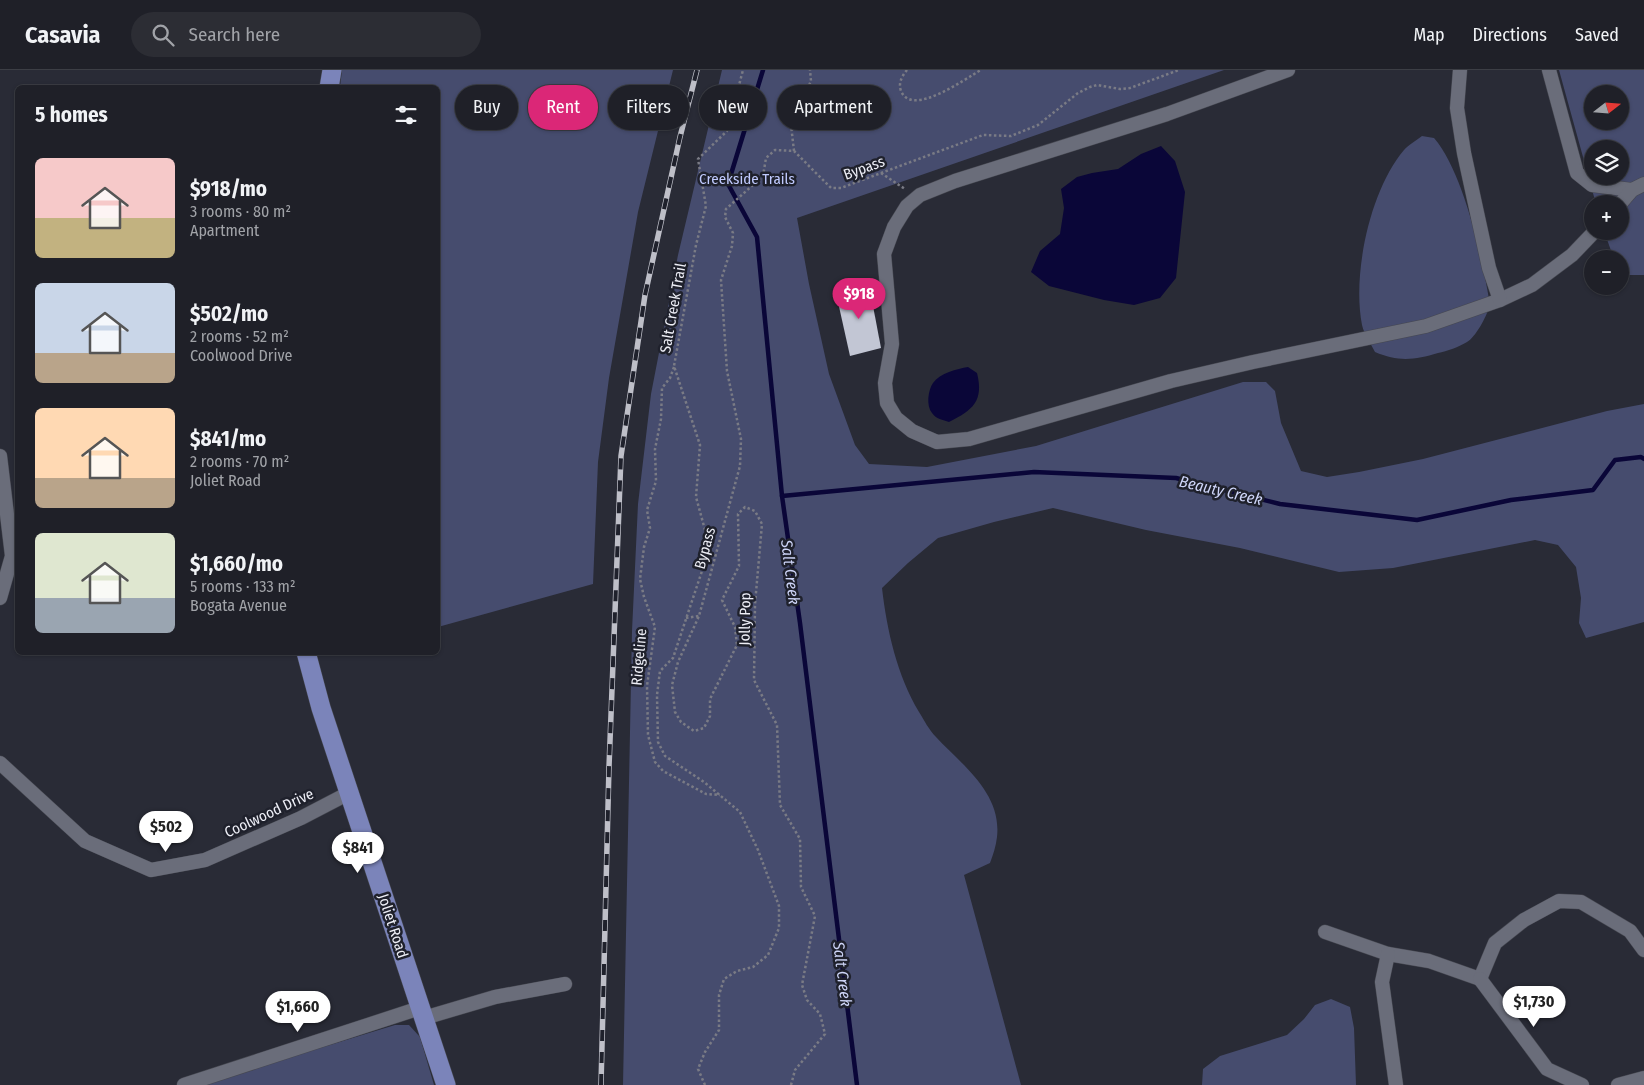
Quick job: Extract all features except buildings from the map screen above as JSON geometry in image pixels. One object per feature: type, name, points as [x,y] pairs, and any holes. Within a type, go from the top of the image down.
[{"type":"main road","points":[[330,85],[332,70]]},
{"type":"main road","name":"Joliet Road","points":[[307,655],[321,708],[446,1085]]},
{"type":"street","points":[[1288,70],[1167,114],[955,181],[920,195],[907,206],[894,227],[884,254],[892,344],[885,383],[887,403],[896,418],[912,431],[937,442],[969,439],[1171,381],[1426,326],[1500,300],[1532,285],[1572,255],[1586,240]]},
{"type":"street","points":[[1460,70],[1458,108],[1464,152],[1489,268],[1500,300]]},
{"type":"street","points":[[1550,70],[1577,173],[1592,185],[1638,187]]},
{"type":"street","points":[[0,456],[12,556],[0,598]]},
{"type":"street","name":"Coolwood Drive","points":[[0,763],[85,841],[152,870],[205,860],[301,818],[349,793]]},
{"type":"street","points":[[1480,979],[1495,944],[1524,920],[1560,901],[1581,902],[1630,930],[1644,950]]},
{"type":"street","points":[[1325,932],[1388,954],[1429,961],[1480,979],[1547,1069],[1582,1085]]},
{"type":"street","points":[[1388,954],[1382,982],[1396,1085]]},
{"type":"street","points":[[184,1085],[422,1013],[565,984]]},
{"type":"street","points":[[1618,1085],[1644,1078]]},
{"type":"path","name":"Salt Creek Trail","points":[[686,618],[706,559],[705,530],[696,497],[700,445],[674,366],[696,244],[706,206],[698,159],[727,131],[743,70]]},
{"type":"path","points":[[794,151],[791,125],[811,81],[810,70]]},
{"type":"path","points":[[908,70],[902,77],[901,90],[906,98],[914,101],[932,97],[981,70]]},
{"type":"path","name":"Bypass","points":[[699,616],[740,466],[741,439],[727,371],[721,280],[732,246],[733,233],[725,217],[726,209],[763,176],[766,158],[775,150],[794,151],[831,188],[841,188],[983,135],[1011,136],[1038,125],[1078,93],[1090,87],[1097,85],[1120,89],[1130,88],[1179,70]]},
{"type":"path","points":[[881,173],[906,190],[920,195]]},
{"type":"path","name":"Ridgeline","points":[[674,366],[670,378],[662,388],[661,419],[655,449],[656,481],[647,510],[650,528],[644,546],[640,579],[644,597],[655,627],[647,686],[648,735],[655,762],[663,770],[706,794],[720,795]]},
{"type":"path","name":"Jolly Pop","points":[[699,616],[678,662],[672,685],[675,712],[682,722],[694,731],[704,728],[710,716],[710,699],[737,645],[736,627],[722,600],[739,566],[738,514],[745,507],[755,511],[762,524],[755,604],[754,680],[777,725],[780,804],[800,840],[801,887],[815,916],[802,985],[807,1000],[820,1014],[825,1034],[796,1070],[791,1085]]},
{"type":"path","points":[[699,616],[686,618],[672,658],[660,671],[656,695],[658,742],[665,756],[704,782],[740,812],[758,850],[780,906],[779,928],[768,954],[753,967],[737,971],[724,979],[719,995],[720,1030],[705,1052],[698,1069],[706,1085]]},
{"type":"green space","points":[[342,70],[673,70],[669,85],[608,85],[608,130],[658,130],[638,212],[609,378],[598,462],[593,584],[440,626],[440,85],[340,85]]},
{"type":"green space","name":"Creekside Trails","points":[[722,70],[1224,70],[797,218],[809,284],[829,374],[855,445],[869,464],[927,467],[1036,446],[1243,382],[1266,382],[1275,391],[1281,423],[1301,471],[1327,477],[1423,459],[1607,411],[1644,404],[1644,622],[1586,638],[1579,623],[1581,598],[1576,567],[1558,545],[1535,540],[1393,568],[1339,572],[1240,548],[1146,530],[1053,508],[938,538],[882,588],[884,604],[894,652],[911,698],[931,731],[968,769],[987,793],[997,821],[997,837],[990,863],[964,875],[1021,1085],[623,1085],[632,631],[638,504],[651,394],[678,255],[708,130],[767,130],[767,85],[718,85]]},
{"type":"green space","points":[[1559,70],[1644,70],[1644,275],[1629,275],[1629,250],[1611,250],[1607,240],[1629,240],[1629,195],[1594,195],[1591,185],[1629,185],[1629,140],[1584,140],[1584,161]]},
{"type":"green space","points":[[1422,136],[1434,138],[1444,152],[1461,188],[1480,252],[1489,305],[1486,316],[1474,336],[1467,342],[1453,349],[1430,355],[1399,359],[1375,352],[1363,328],[1360,304],[1362,258],[1366,233],[1382,187],[1392,167],[1404,150]]},
{"type":"green space","points":[[1331,999],[1350,1007],[1354,1028],[1356,1085],[1202,1085],[1203,1069],[1220,1056],[1287,1035],[1304,1019],[1315,1005]]},
{"type":"green space","points":[[395,1025],[409,1025],[420,1037],[434,1085],[198,1085]]},
{"type":"shaded area","points":[[1161,146],[1175,161],[1185,192],[1176,278],[1160,298],[1134,305],[1104,300],[1049,286],[1031,272],[1040,251],[1060,234],[1064,208],[1061,189],[1077,177],[1118,169],[1141,154]]},
{"type":"shaded area","points":[[968,367],[977,373],[979,383],[978,398],[975,404],[949,422],[938,418],[930,410],[928,402],[931,386],[944,374]]},
{"type":"waterway","name":"Salt Creek","points":[[763,70],[728,184],[757,237],[782,496],[800,623],[857,1085]]},
{"type":"waterway","name":"Beauty Creek","points":[[782,496],[1034,472],[1176,478],[1280,504],[1417,520],[1511,500],[1593,490],[1615,460],[1641,457],[1644,459]]},
{"type":"railway","points":[[601,1085],[609,767],[621,456],[645,295],[697,70]]}]
